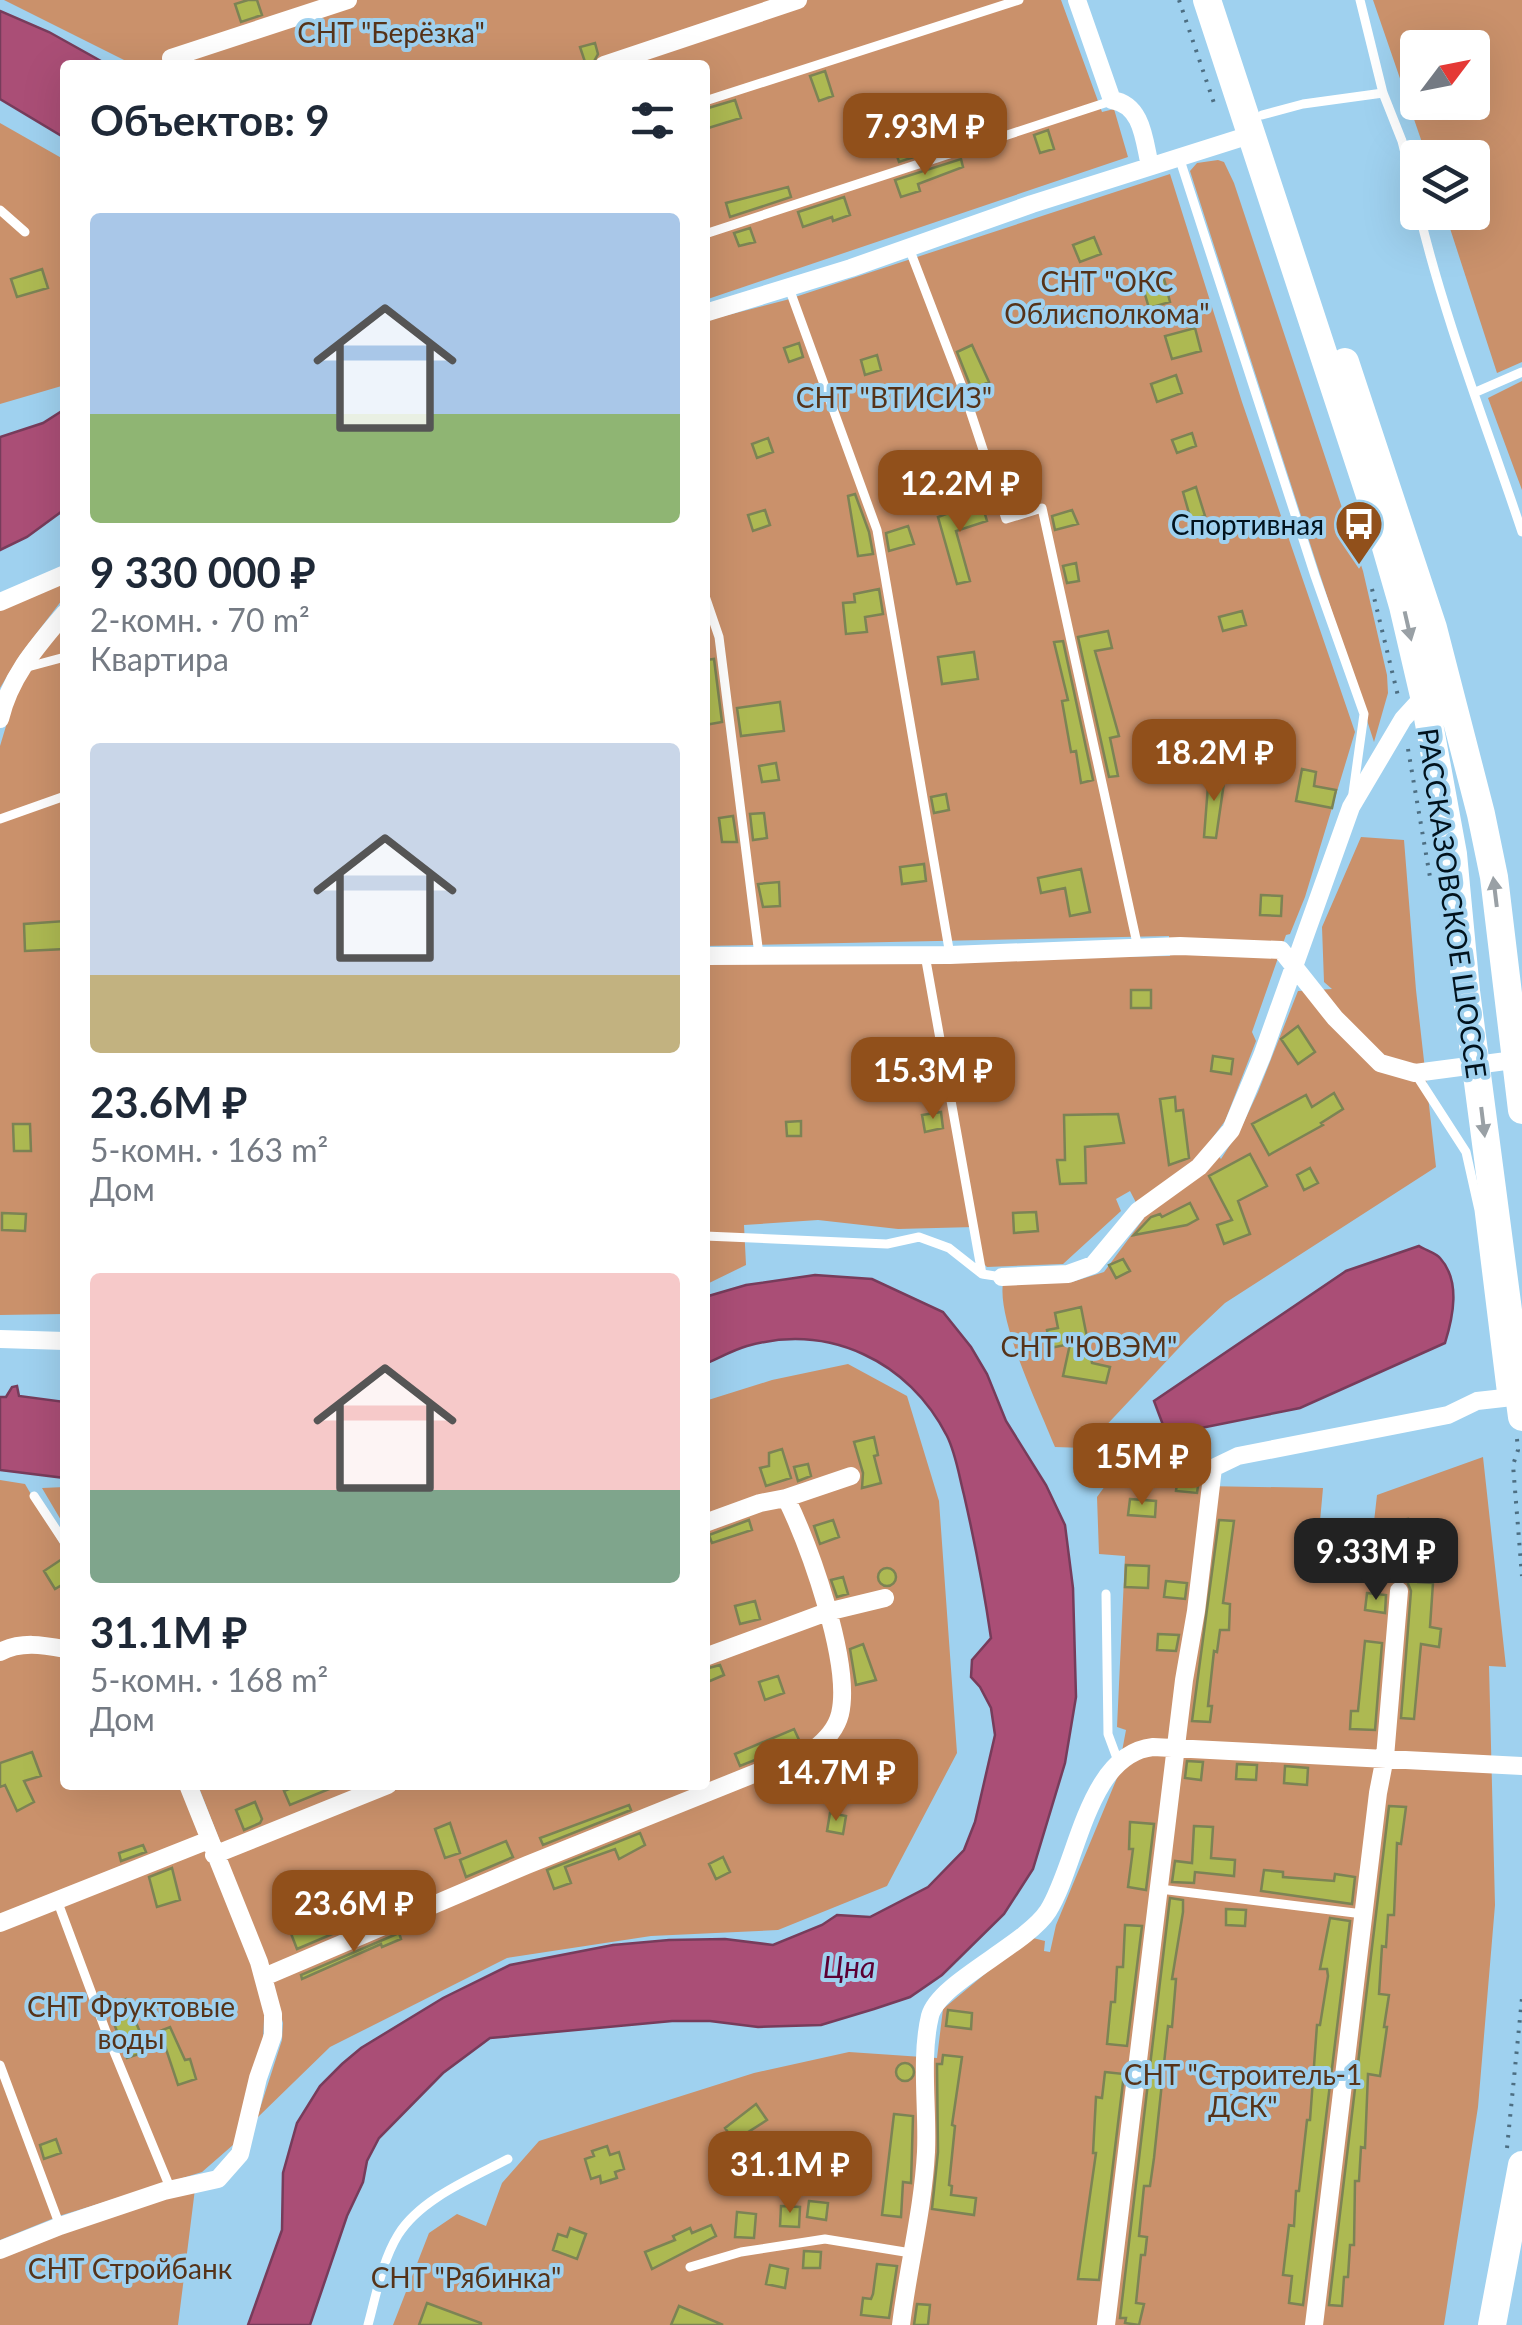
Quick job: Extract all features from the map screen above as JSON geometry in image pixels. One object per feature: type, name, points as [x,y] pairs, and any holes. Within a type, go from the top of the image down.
[{"type":"main road","name":"РАССКАЗОВСКОЕ ШОССЕ","points":[[1207,0],[1247,131],[1380,522],[1424,696],[1453,854],[1514,1415]]},
{"type":"main road","name":"РАССКАЗОВСКОЕ ШОССЕ","points":[[1224,0],[1247,131],[1398,516],[1433,628],[1484,830],[1522,1110]]},
{"type":"main road","points":[[1492,2325],[1522,2165]]},
{"type":"main road","points":[[1511,2325],[1522,2270]]},
{"type":"street","points":[[171,58],[348,0]]},
{"type":"street","points":[[619,60],[798,0]]},
{"type":"street","points":[[1077,0],[1112,100],[1126,104],[1139,121],[1150,166]]},
{"type":"street","points":[[710,311],[909,248],[1247,131]]},
{"type":"street","points":[[0,602],[60,576]]},
{"type":"street","points":[[0,719],[20,669],[60,618]]},
{"type":"street","points":[[1002,1277],[1084,1271],[1102,1258],[1138,1211],[1211,1156],[1242,1109],[1351,808],[1403,719],[1424,696]]},
{"type":"street","points":[[710,956],[925,956],[1180,946],[1281,950],[1336,1018],[1380,1063],[1415,1073],[1522,1059]]},
{"type":"street","points":[[0,1339],[60,1341]]},
{"type":"street","points":[[1106,2325],[1213,1468],[1238,1456],[1448,1416],[1478,1400],[1514,1415],[1522,1396]]},
{"type":"street","points":[[710,1521],[851,1476]]},
{"type":"street","points":[[264,1977],[812,1750],[836,1725],[842,1676],[804,1535],[786,1498]]},
{"type":"street","points":[[1314,2325],[1363,1914],[1386,1757],[1399,1591]]},
{"type":"street","points":[[710,1655],[827,1612],[885,1598]]},
{"type":"street","points":[[0,1652],[36,1644],[60,1648]]},
{"type":"street","points":[[902,2325],[926,2155],[928,2032],[933,2007],[1044,1916],[1092,1806],[1118,1761],[1140,1748],[1522,1766]]},
{"type":"street","points":[[0,2250],[60,2226],[218,2179],[240,2154],[273,2035],[273,2014],[264,1977],[190,1790]]},
{"type":"street","points":[[0,1923],[374,1790]]},
{"type":"lane","points":[[710,99],[1019,0]]},
{"type":"lane","points":[[1360,0],[1383,94],[1402,140]]},
{"type":"lane","points":[[1247,131],[1303,104],[1383,94]]},
{"type":"lane","points":[[710,232],[1112,100]]},
{"type":"lane","points":[[1178,157],[1364,714],[1351,808]]},
{"type":"lane","points":[[0,210],[24,232]]},
{"type":"lane","points":[[1424,230],[1461,358],[1521,527]]},
{"type":"lane","points":[[909,248],[963,389],[1006,519],[1042,508],[1138,948]]},
{"type":"lane","points":[[788,286],[877,530],[950,955]]},
{"type":"lane","points":[[1476,392],[1522,372]]},
{"type":"lane","points":[[710,610],[719,636],[759,955]]},
{"type":"lane","points":[[20,669],[60,658]]},
{"type":"lane","points":[[0,819],[60,798]]},
{"type":"lane","points":[[925,956],[982,1274]]},
{"type":"lane","points":[[1415,1073],[1466,1152],[1514,1415]]},
{"type":"lane","points":[[710,1236],[887,1244],[919,1236],[949,1248],[982,1274],[1002,1277]]},
{"type":"lane","points":[[34,1496],[60,1535]]},
{"type":"lane","points":[[1106,1594],[1108,1734],[1118,1761]]},
{"type":"lane","points":[[1160,1889],[1363,1914]]},
{"type":"lane","points":[[57,1900],[171,2190]]},
{"type":"lane","points":[[0,2065],[60,2226]]},
{"type":"lane","points":[[368,2325],[396,2238],[406,2223],[423,2208],[508,2158]]},
{"type":"lane","points":[[690,2266],[741,2252],[825,2239],[911,2252]]},
{"type":"path","points":[[1179,0],[1247,131]]},
{"type":"path","points":[[1369,574],[1403,719],[1432,890]]},
{"type":"path","points":[[1514,1415],[1518,1450],[1513,1465],[1522,1576]]},
{"type":"green space","name":"СНТ \"Берёзка\"","points":[[4,0],[778,0],[597,60],[124,60]]},
{"type":"green space","points":[[808,0],[1061,0],[1102,112],[1114,109],[1128,157],[710,298],[710,60],[631,60]]},
{"type":"green space","points":[[1373,0],[1522,0],[1522,362],[1497,373],[1451,230],[1490,230],[1490,140],[1421,140],[1414,120],[1490,120],[1490,30],[1400,30],[1400,78]]},
{"type":"green space","points":[[0,123],[60,157],[60,386],[0,404]]},
{"type":"green space","points":[[1224,162],[1234,183],[1363,571],[1387,675],[1388,693],[1374,742],[1190,171],[1197,163]]},
{"type":"green space","points":[[1170,174],[1242,402],[1355,732],[1305,897],[1290,934],[1286,935],[1252,1032],[1256,1041],[1225,1121],[1208,1144],[1221,1159],[1258,1092],[1298,991],[1332,989],[1324,982],[1322,927],[1361,837],[1404,840],[1436,1167],[1225,1303],[1085,1448],[1055,1447],[1013,1342],[1006,1319],[1003,1283],[1072,1282],[1104,1272],[1144,1218],[1130,1191],[1116,1199],[1121,1211],[1063,1264],[987,1267],[982,1262],[974,1227],[898,1229],[818,1220],[744,1225],[746,1265],[710,1283],[710,964],[1170,956],[1169,936],[710,946],[710,320],[786,300]]},
{"type":"green space","points":[[1522,381],[1522,490],[1488,398]]},
{"type":"green space","points":[[60,581],[60,603],[0,688],[0,610]]},
{"type":"green space","points":[[60,628],[60,1314],[0,1315],[0,746],[22,673]]},
{"type":"green space","points":[[848,1364],[907,1396],[939,1501],[957,1753],[887,1886],[778,1930],[651,1936],[507,1958],[330,2047],[257,2118],[282,2040],[283,2023],[266,1960],[200,1790],[710,1790],[710,1399],[772,1380]]},
{"type":"green space","name":"СНТ \"Строитель-1 ДСК\"","points":[[1207,1456],[1203,1486],[1323,1488],[1316,1566],[1370,1557],[1377,1495],[1483,1457],[1506,1667],[1489,1666],[1495,1905],[1478,2107],[1444,2325],[393,2325],[429,2233],[457,2214],[486,2226],[502,2183],[539,2141],[754,2073],[849,2052],[937,2058],[943,2009],[1029,1937],[1045,1941],[1044,1951],[1050,1952],[1056,1925],[1117,1778],[1126,1730],[1117,1727],[1125,1556],[1099,1554],[1097,1497],[1116,1471]]},
{"type":"green space","name":"СНТ Фруктовые воды","points":[[0,1480],[25,1484],[60,1544],[60,1790],[188,1790],[265,1999],[263,2039],[241,2138],[202,2172],[59,2216],[0,2240]]},
{"type":"green space","points":[[60,1487],[60,1519],[42,1488]]},
{"type":"green space","name":"СНТ Стройбанк","points":[[195,2189],[178,2325],[0,2325],[0,2256],[66,2230]]},
{"type":"water","points":[[0,11],[99,60],[60,60],[60,135],[0,99]]},
{"type":"water","points":[[60,412],[60,513],[27,537],[0,550],[0,437],[43,423]]},
{"type":"water","points":[[1419,1246],[1438,1256],[1451,1277],[1452,1311],[1445,1343],[1300,1408],[1201,1428],[1163,1425],[1154,1401],[1346,1271]]},
{"type":"water","name":"Цна","points":[[815,1275],[872,1279],[943,1312],[971,1347],[1006,1421],[1046,1485],[1065,1525],[1073,1588],[1076,1697],[1065,1763],[1033,1869],[1004,1914],[942,1975],[910,1997],[874,2009],[821,2025],[758,2027],[672,2021],[490,2038],[443,2073],[379,2138],[367,2161],[363,2182],[347,2216],[310,2325],[248,2325],[282,2230],[283,2173],[297,2123],[320,2086],[361,2048],[443,1998],[510,1965],[613,1945],[669,1940],[725,1939],[773,1945],[837,1915],[870,1917],[928,1887],[964,1850],[975,1822],[995,1735],[991,1708],[971,1677],[972,1660],[991,1638],[968,1513],[947,1436],[931,1410],[889,1368],[836,1345],[778,1340],[742,1348],[710,1362],[710,1296],[746,1285]]},
{"type":"water","points":[[17,1386],[19,1396],[60,1401],[60,1477],[0,1470],[0,1397],[6,1397]]},
{"type":"building","points":[[257,0],[262,15],[241,22],[235,4]]},
{"type":"building","points":[[595,43],[598,54],[595,60],[584,60],[580,47]]},
{"type":"building","points":[[825,71],[833,96],[819,101],[810,76]]},
{"type":"building","points":[[735,100],[741,118],[710,127],[710,108]]},
{"type":"building","points":[[1048,130],[1054,149],[1040,153],[1034,135]]},
{"type":"building","points":[[954,137],[956,143],[899,162],[895,150],[922,142],[923,147]]},
{"type":"building","points":[[961,159],[963,167],[918,184],[920,191],[901,197],[895,180]]},
{"type":"building","points":[[788,187],[791,197],[730,217],[726,203]]},
{"type":"building","points":[[844,197],[850,215],[803,227],[798,212]]},
{"type":"building","points":[[750,228],[755,242],[739,246],[734,233]]},
{"type":"building","points":[[1094,237],[1101,254],[1080,262],[1073,245]]},
{"type":"building","points":[[42,269],[48,288],[17,297],[11,279]]},
{"type":"building","points":[[1163,275],[1170,302],[1149,308],[1141,281]]},
{"type":"building","points":[[1195,328],[1201,351],[1172,359],[1165,336]]},
{"type":"building","points":[[799,343],[803,357],[789,362],[784,348]]},
{"type":"building","points":[[972,345],[989,382],[972,390],[957,352]]},
{"type":"building","points":[[877,355],[881,370],[865,375],[861,360]]},
{"type":"building","points":[[1176,375],[1182,393],[1157,402],[1151,384]]},
{"type":"building","points":[[1192,433],[1196,446],[1177,453],[1172,440]]},
{"type":"building","points":[[768,438],[773,452],[757,458],[752,444]]},
{"type":"building","points":[[1196,487],[1205,516],[1191,520],[1183,492]]},
{"type":"building","points":[[855,494],[873,554],[858,556],[848,496]]},
{"type":"building","points":[[981,501],[987,521],[956,531],[970,581],[957,584],[938,517]]},
{"type":"building","points":[[765,510],[770,525],[753,531],[748,515]]},
{"type":"building","points":[[1072,510],[1078,524],[1055,530],[1052,516]]},
{"type":"building","points":[[908,526],[914,544],[889,551],[886,533]]},
{"type":"building","points":[[1076,563],[1079,581],[1067,583],[1063,566]]},
{"type":"building","points":[[879,589],[883,614],[865,617],[867,632],[846,634],[843,603],[855,602],[854,594]]},
{"type":"building","points":[[1242,611],[1246,625],[1223,631],[1219,617]]},
{"type":"building","points":[[1108,631],[1112,648],[1095,651],[1119,736],[1110,738],[1118,776],[1109,777],[1078,637]]},
{"type":"building","points":[[1063,641],[1093,780],[1081,783],[1076,751],[1071,752],[1062,701],[1068,700],[1054,642]]},
{"type":"building","points":[[974,652],[978,679],[942,684],[938,657]]},
{"type":"building","points":[[710,659],[714,659],[722,722],[710,724]]},
{"type":"building","points":[[780,702],[784,731],[741,736],[737,708]]},
{"type":"building","points":[[1268,736],[1270,751],[1218,764],[1214,749]]},
{"type":"building","points":[[776,763],[779,780],[762,782],[759,766]]},
{"type":"building","points":[[1302,769],[1316,772],[1314,786],[1336,790],[1332,808],[1296,801]]},
{"type":"building","points":[[1209,773],[1225,776],[1216,838],[1204,837]]},
{"type":"building","points":[[946,794],[949,810],[934,813],[931,797]]},
{"type":"building","points":[[764,813],[767,838],[753,840],[750,814]]},
{"type":"building","points":[[733,816],[737,842],[722,842],[719,818]]},
{"type":"building","points":[[924,864],[926,881],[902,884],[900,867]]},
{"type":"building","points":[[1081,869],[1090,912],[1070,916],[1065,888],[1041,893],[1038,878]]},
{"type":"building","points":[[779,882],[780,906],[763,907],[758,884]]},
{"type":"building","points":[[1261,895],[1282,896],[1281,916],[1260,915]]},
{"type":"building","points":[[60,921],[60,949],[25,951],[24,924]]},
{"type":"building","points":[[1131,990],[1151,990],[1151,1008],[1131,1008]]},
{"type":"building","points":[[1298,1026],[1315,1052],[1298,1064],[1281,1039]]},
{"type":"building","points":[[1213,1056],[1233,1059],[1231,1074],[1211,1071]]},
{"type":"building","points":[[1334,1093],[1343,1109],[1323,1125],[1269,1155],[1252,1124],[1306,1095],[1312,1107]]},
{"type":"building","points":[[1175,1097],[1176,1111],[1183,1110],[1189,1158],[1169,1165],[1160,1099]]},
{"type":"building","points":[[941,1112],[943,1128],[925,1132],[922,1115]]},
{"type":"building","points":[[1118,1114],[1124,1143],[1085,1147],[1086,1183],[1060,1184],[1057,1160],[1065,1160],[1064,1115]]},
{"type":"building","points":[[801,1121],[801,1136],[787,1136],[786,1122]]},
{"type":"building","points":[[13,1124],[30,1124],[31,1151],[14,1151]]},
{"type":"building","points":[[1250,1154],[1267,1186],[1238,1201],[1250,1234],[1224,1244],[1217,1225],[1232,1220],[1209,1176]]},
{"type":"building","points":[[1310,1168],[1318,1183],[1304,1190],[1297,1175]]},
{"type":"building","points":[[1190,1203],[1198,1219],[1187,1225],[1134,1235],[1151,1217],[1162,1217]]},
{"type":"building","points":[[1036,1212],[1038,1231],[1014,1233],[1013,1213]]},
{"type":"building","points":[[2,1213],[26,1214],[25,1231],[2,1230]]},
{"type":"building","points":[[1123,1259],[1130,1271],[1116,1278],[1109,1265]]},
{"type":"building","points":[[1081,1307],[1092,1363],[1110,1367],[1106,1383],[1063,1376],[1070,1344],[1050,1348],[1047,1330],[1058,1328],[1055,1313]]},
{"type":"building","points":[[874,1437],[881,1483],[862,1488],[863,1473],[854,1442]]},
{"type":"building","points":[[782,1449],[791,1478],[766,1486],[760,1468],[769,1466],[769,1453]]},
{"type":"building","points":[[808,1464],[811,1476],[798,1481],[794,1467]]},
{"type":"building","points":[[1178,1476],[1199,1479],[1197,1493],[1176,1491]]},
{"type":"building","points":[[1130,1499],[1156,1501],[1155,1517],[1128,1515]]},
{"type":"building","points":[[1408,1519],[1418,1582],[1433,1583],[1430,1627],[1441,1629],[1439,1647],[1421,1644],[1414,1719],[1401,1718],[1411,1591],[1407,1581],[1398,1579],[1389,1522]]},
{"type":"building","points":[[749,1520],[752,1530],[712,1543],[710,1535]]},
{"type":"building","points":[[833,1520],[839,1537],[820,1544],[814,1526]]},
{"type":"building","points":[[1219,1520],[1234,1521],[1223,1603],[1230,1604],[1229,1630],[1220,1630],[1217,1652],[1214,1651],[1210,1722],[1192,1721]]},
{"type":"building","points":[[60,1560],[60,1586],[55,1589],[44,1571]]},
{"type":"building","points":[[1126,1565],[1149,1566],[1148,1588],[1125,1587]]},
{"type":"building","points":[[887,1568],[896,1577],[887,1586],[878,1577]]},
{"type":"building","points":[[843,1577],[848,1594],[837,1597],[831,1580]]},
{"type":"building","points":[[1166,1581],[1187,1583],[1185,1599],[1164,1597]]},
{"type":"building","points":[[1367,1593],[1386,1595],[1385,1613],[1365,1610]]},
{"type":"building","points":[[755,1601],[760,1619],[740,1624],[735,1606]]},
{"type":"building","points":[[1158,1634],[1179,1635],[1176,1651],[1157,1650]]},
{"type":"building","points":[[1365,1641],[1382,1643],[1375,1730],[1350,1729],[1351,1711],[1358,1711]]},
{"type":"building","points":[[863,1644],[876,1680],[856,1685],[850,1649]]},
{"type":"building","points":[[720,1665],[724,1675],[710,1681],[710,1668]]},
{"type":"building","points":[[778,1676],[784,1693],[765,1700],[759,1682]]},
{"type":"building","points":[[794,1729],[800,1742],[740,1766],[735,1754]]},
{"type":"building","points":[[32,1752],[41,1776],[24,1781],[34,1802],[17,1811],[5,1785],[0,1787],[0,1763]]},
{"type":"building","points":[[1187,1761],[1203,1762],[1201,1780],[1185,1778]]},
{"type":"building","points":[[1237,1764],[1257,1765],[1256,1780],[1236,1779]]},
{"type":"building","points":[[1285,1766],[1308,1768],[1307,1785],[1284,1783]]},
{"type":"building","points":[[286,1790],[327,1790],[290,1805]]},
{"type":"building","points":[[255,1802],[262,1819],[244,1830],[236,1810]]},
{"type":"building","points":[[629,1805],[631,1810],[543,1845],[540,1838]]},
{"type":"building","points":[[1389,1806],[1406,1807],[1401,1844],[1397,1843],[1394,1915],[1388,1915],[1386,1947],[1382,1946],[1379,1994],[1389,1995],[1387,2027],[1380,2076],[1368,2074],[1365,2148],[1361,2147],[1359,2181],[1355,2181],[1354,2245],[1350,2245],[1342,2306],[1329,2305]]},
{"type":"building","points":[[830,1813],[846,1816],[843,1834],[827,1831]]},
{"type":"building","points":[[1130,1822],[1154,1824],[1146,1890],[1128,1887],[1133,1849],[1129,1849]]},
{"type":"building","points":[[450,1823],[460,1853],[445,1858],[435,1829]]},
{"type":"building","points":[[1194,1826],[1213,1827],[1211,1858],[1235,1860],[1234,1876],[1195,1872],[1194,1883],[1172,1882],[1175,1861],[1192,1863]]},
{"type":"building","points":[[640,1833],[645,1845],[619,1859],[615,1849],[565,1867],[571,1883],[554,1889],[547,1870]]},
{"type":"building","points":[[506,1841],[513,1857],[466,1877],[460,1860]]},
{"type":"building","points":[[143,1845],[146,1852],[121,1861],[119,1853]]},
{"type":"building","points":[[723,1857],[730,1872],[716,1879],[709,1864]]},
{"type":"building","points":[[172,1868],[180,1900],[157,1907],[149,1877]]},
{"type":"building","points":[[1264,1870],[1283,1872],[1283,1877],[1334,1881],[1335,1874],[1355,1877],[1352,1904],[1261,1891]]},
{"type":"building","points":[[399,1880],[405,1894],[389,1900],[389,1910],[297,1949],[290,1931]]},
{"type":"building","points":[[1170,1898],[1183,1900],[1183,1912],[1172,1979],[1176,1979],[1172,2027],[1168,2026],[1154,2158],[1150,2186],[1144,2186],[1139,2236],[1147,2237],[1136,2303],[1144,2304],[1139,2325],[1120,2318]]},
{"type":"building","points":[[1226,1909],[1246,1910],[1245,1926],[1226,1925]]},
{"type":"building","points":[[1330,1918],[1350,1921],[1303,2305],[1289,2303],[1292,2276],[1283,2275],[1310,2120],[1317,2025],[1328,1976],[1327,1969],[1320,1969]]},
{"type":"building","points":[[1125,1925],[1142,1926],[1127,2046],[1107,2044],[1117,1967],[1123,1967]]},
{"type":"building","points":[[399,1933],[401,1939],[302,1979],[301,1975]]},
{"type":"building","points":[[126,1999],[148,2051],[127,2058],[107,2005]]},
{"type":"building","points":[[948,2010],[972,2013],[971,2029],[946,2026]]},
{"type":"building","points":[[170,2027],[185,2060],[190,2059],[196,2079],[178,2085],[160,2031]]},
{"type":"building","points":[[943,2055],[962,2057],[952,2125],[955,2126],[949,2185],[951,2195],[976,2198],[974,2215],[932,2209],[938,2152],[937,2064],[942,2064]]},
{"type":"building","points":[[905,2063],[914,2072],[905,2081],[896,2072]]},
{"type":"building","points":[[1105,2072],[1124,2074],[1099,2280],[1078,2279],[1096,2153],[1096,2097],[1102,2098]]},
{"type":"building","points":[[756,2104],[767,2120],[734,2141],[725,2128]]},
{"type":"building","points":[[894,2114],[913,2116],[911,2183],[903,2182],[901,2217],[882,2215]]},
{"type":"building","points":[[56,2139],[61,2153],[44,2159],[40,2145]]},
{"type":"building","points":[[607,2146],[610,2155],[619,2152],[624,2169],[615,2172],[617,2178],[601,2183],[600,2176],[591,2179],[585,2159],[594,2156],[592,2151]]},
{"type":"building","points":[[809,2201],[828,2203],[826,2220],[807,2217]]},
{"type":"building","points":[[781,2206],[800,2207],[799,2227],[780,2226]]},
{"type":"building","points":[[737,2212],[756,2214],[754,2238],[735,2237]]},
{"type":"building","points":[[711,2225],[716,2236],[652,2269],[645,2252],[675,2240],[673,2236],[690,2228],[692,2233]]},
{"type":"building","points":[[570,2228],[586,2234],[577,2259],[553,2250],[558,2234],[567,2237]]},
{"type":"building","points":[[804,2251],[821,2252],[820,2268],[803,2268]]},
{"type":"building","points":[[877,2264],[897,2266],[889,2318],[861,2315],[863,2298],[871,2299],[873,2294]]},
{"type":"building","points":[[770,2265],[788,2269],[785,2288],[766,2284]]},
{"type":"building","points":[[427,2303],[481,2323],[481,2325],[419,2325]]},
{"type":"building","points":[[917,2304],[930,2305],[928,2325],[914,2325]]},
{"type":"building","points":[[679,2306],[723,2325],[671,2325]]},
{"type":"place","name":"Спортивная","points":[[1359,566]]},
{"type":"park label","name":"СНТ \"ОКС Облисполкома\"","points":[[1107,297]]},
{"type":"park label","name":"СНТ \"ВТИСИЗ\"","points":[[894,397]]},
{"type":"park label","name":"СНТ \"ЮВЭМ\"","points":[[1089,1346]]},
{"type":"park label","name":"СНТ \"Рябинка\"","points":[[466,2277]]}]
